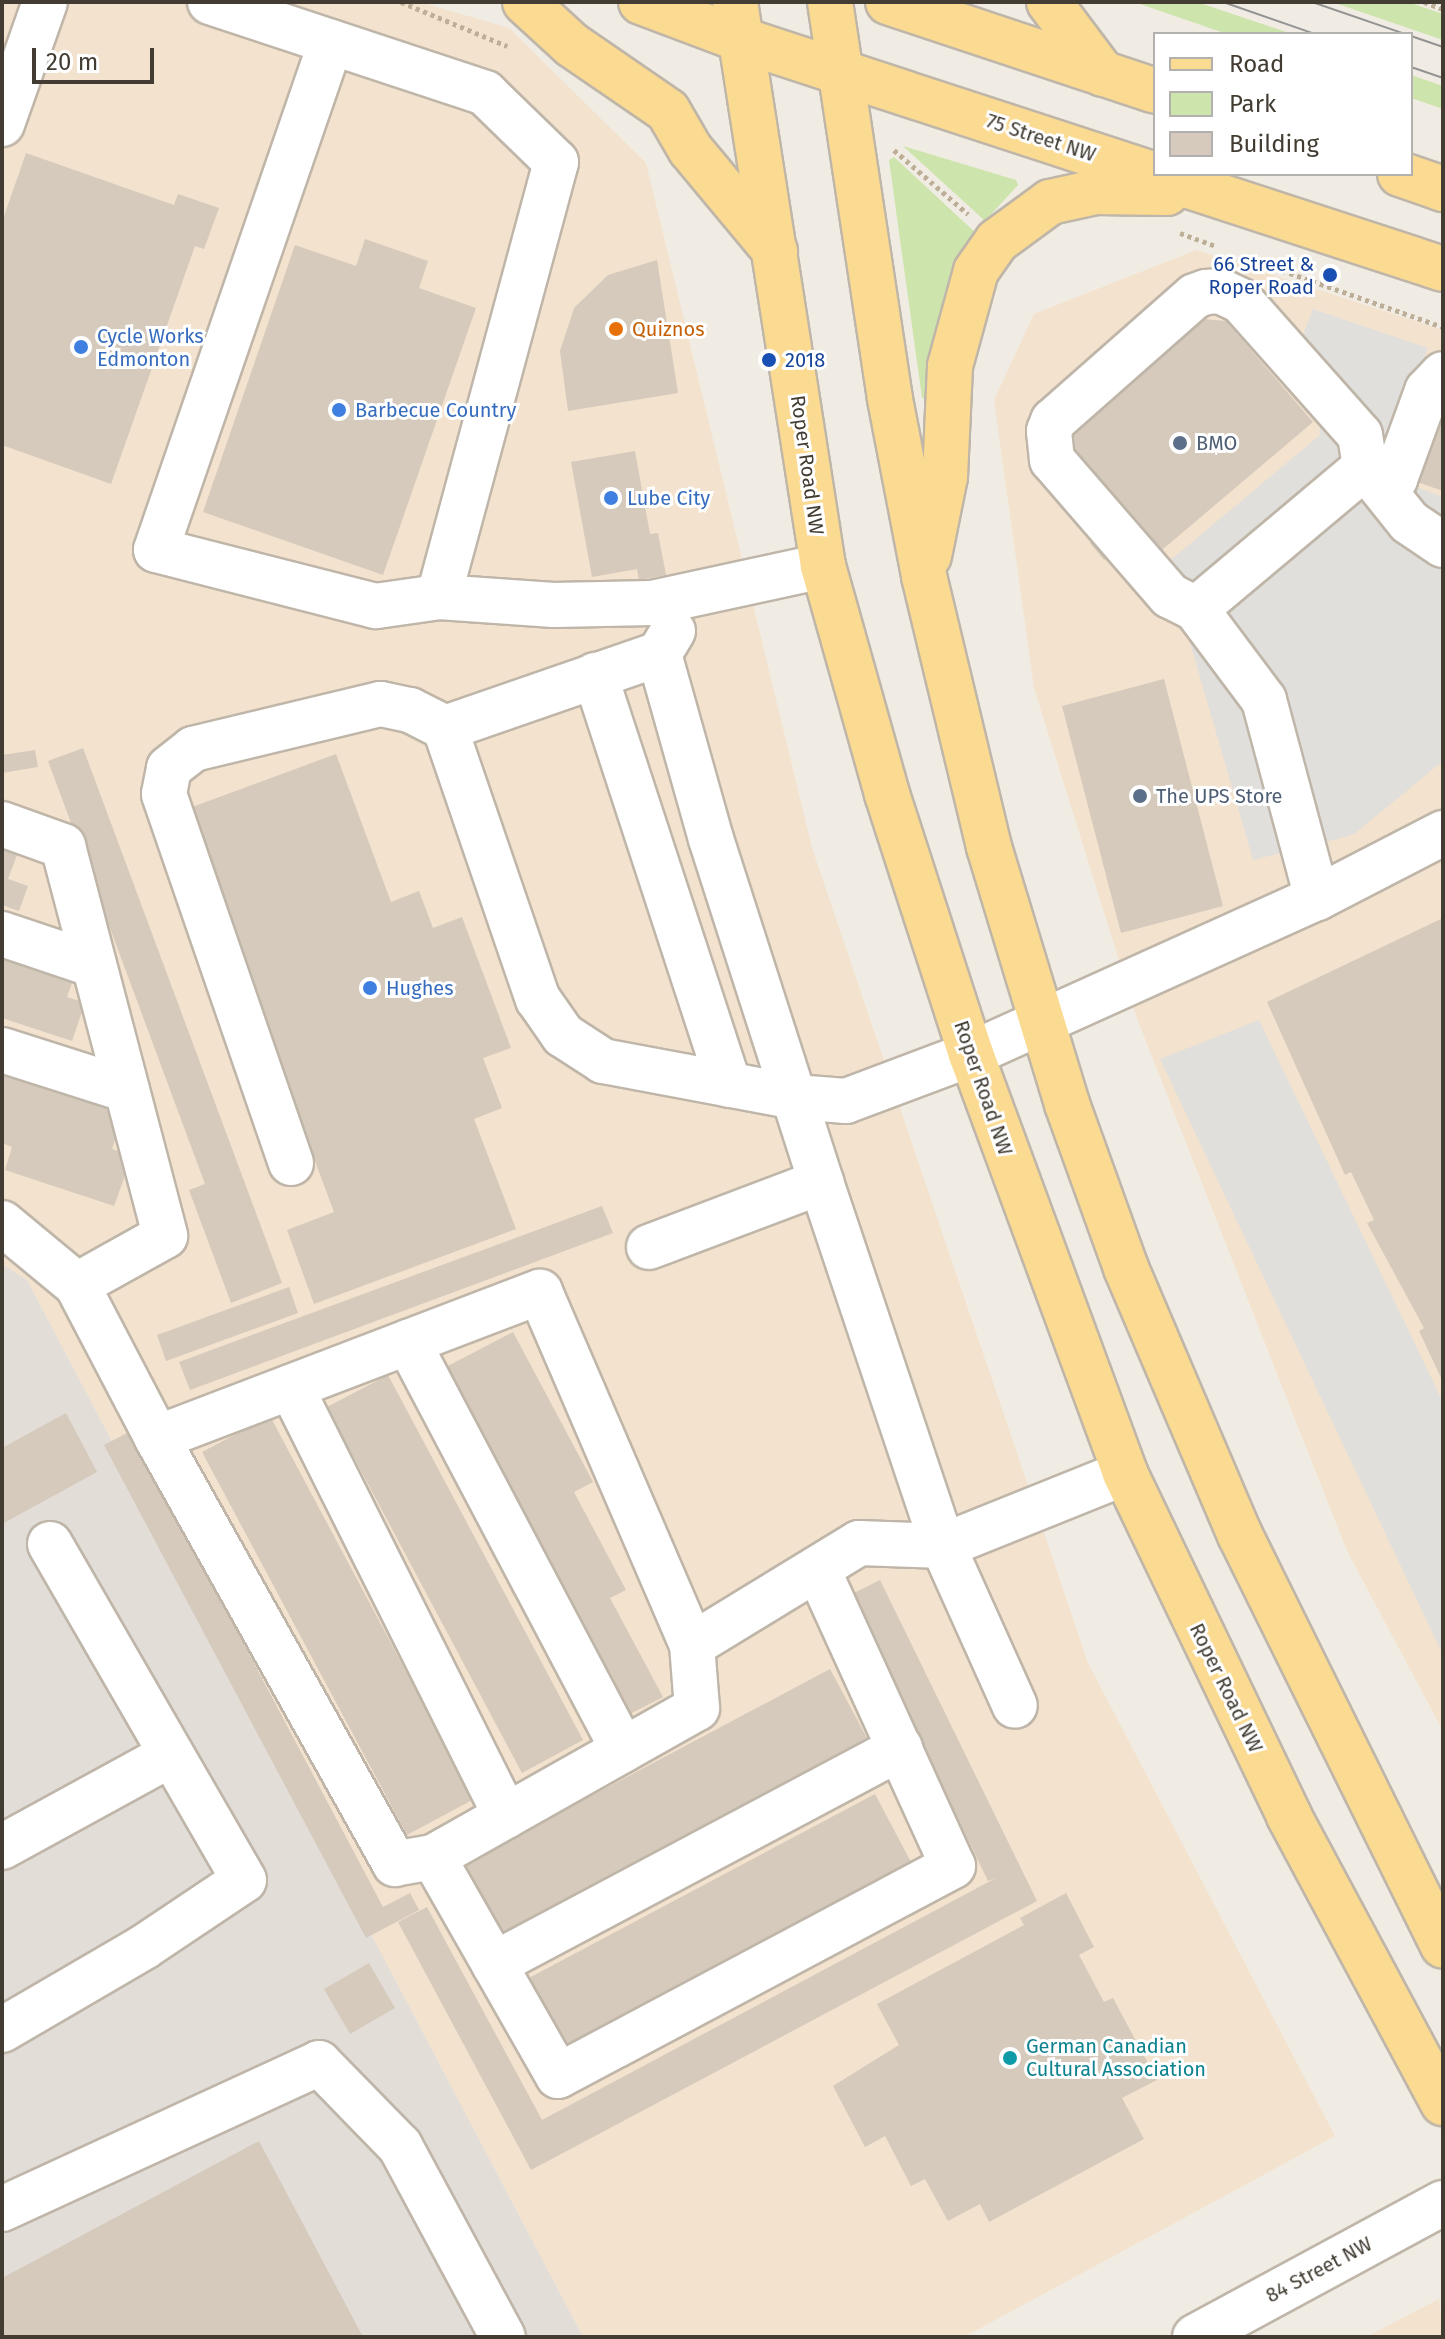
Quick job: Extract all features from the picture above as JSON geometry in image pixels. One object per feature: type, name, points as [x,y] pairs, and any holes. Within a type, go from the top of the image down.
[{"type":"main road","points":[[525,2],[572,45],[668,111],[690,149],[777,253]]},
{"type":"main road","name":"75 Street NW","points":[[641,2],[738,21],[840,72],[1153,174]]},
{"type":"main road","points":[[830,2],[890,399],[924,576],[989,847],[1042,1022],[1126,1268],[1199,1442],[1353,1770],[1443,1945]]},
{"type":"main road","points":[[888,2],[1153,90]]},
{"type":"main road","points":[[1049,2],[1103,74]]},
{"type":"main road","name":"Roper Road NW","points":[[738,21],[777,253],[823,566],[887,794],[971,1054],[1125,1473],[1289,1816],[1443,2103]]},
{"type":"main road","name":"75 Street NW","points":[[1161,176],[1443,269]]},
{"type":"main road","points":[[1406,176],[1443,189]]},
{"type":"main road","points":[[924,576],[945,477],[946,410],[957,329],[976,271],[997,241],[1036,210],[1074,195],[1213,193]]},
{"type":"street","points":[[2,124],[45,2]]},
{"type":"street","points":[[210,2],[485,93],[556,162],[439,597]]},
{"type":"street","points":[[331,42],[156,550],[376,606],[439,597],[600,606],[693,598],[823,566]]},
{"type":"street","points":[[1317,898],[1264,700],[1196,609],[1170,596],[1052,460],[1049,431],[1053,421],[1195,296],[1220,291],[1241,301],[1360,435],[1374,478],[1409,522],[1443,545]]},
{"type":"street","points":[[1196,609],[1374,478],[1395,479],[1427,391],[1443,374]]},
{"type":"street","points":[[445,728],[659,654],[693,598]]},
{"type":"street","points":[[659,654],[821,1182],[943,1546],[1015,1706]]},
{"type":"street","points":[[595,675],[729,1085]]},
{"type":"street","points":[[291,1163],[164,794],[169,768],[193,749],[381,704],[410,710],[445,728],[538,999],[563,1035],[603,1061],[795,1097],[846,1101],[971,1054],[1317,898],[1443,833]]},
{"type":"street","points":[[2,824],[63,846],[165,1236],[77,1285]]},
{"type":"street","points":[[2,934],[94,965]]},
{"type":"street","points":[[2,1050],[127,1090]]},
{"type":"street","points":[[649,1247],[821,1182]]},
{"type":"street","points":[[2,1223],[77,1285],[157,1438],[395,1864],[433,1857],[697,1708],[692,1645],[540,1292],[157,1438]]},
{"type":"street","points":[[408,1342],[623,1750]]},
{"type":"street","points":[[291,1387],[506,1816]]},
{"type":"street","points":[[692,1645],[859,1543],[943,1546],[1125,1473]]},
{"type":"street","points":[[2,2030],[144,1947],[244,1880],[50,1544]]},
{"type":"street","points":[[433,1857],[558,2076],[953,1866],[818,1570]]},
{"type":"street","points":[[494,1964],[900,1748]]},
{"type":"street","points":[[2,1847],[170,1755]]},
{"type":"street","points":[[2,2209],[319,2063],[400,2146],[503,2337]]},
{"type":"street","name":"84 Street NW","points":[[1195,2337],[1443,2203]]},
{"type":"path","points":[[1424,2],[1443,9]]},
{"type":"path","points":[[901,153],[974,220]]},
{"type":"shaded area","points":[[2,2],[420,2],[509,28],[646,163],[812,848],[1088,1663],[1335,2136],[964,2337],[583,2337],[27,1280],[2,1264]]},
{"type":"shaded area","points":[[1196,250],[1443,330],[1443,1731],[1347,1551],[1138,1021],[1034,688],[994,400],[1034,314]]},
{"type":"shaded area","points":[[1313,309],[1428,348],[1382,474],[1443,497],[1443,761],[1353,835],[1253,860],[1167,563],[1320,435],[1319,410],[1293,360]]},
{"type":"shaded area","points":[[1259,1020],[1443,1402],[1443,1655],[1160,1059]]},
{"type":"shaded area","points":[[2,1264],[27,1280],[583,2337],[2,2337]]},
{"type":"shaded area","points":[[1439,2299],[1443,2337],[1366,2337]]},
{"type":"green space","points":[[1134,2],[1197,2],[1286,32],[1221,32]]},
{"type":"green space","points":[[1332,2],[1408,2],[1443,14],[1443,40]]},
{"type":"green space","points":[[1413,76],[1443,86],[1443,109],[1413,99]]},
{"type":"green space","points":[[903,146],[1016,180],[1018,185],[985,221]]},
{"type":"green space","points":[[894,157],[978,235],[945,292],[929,398],[922,398],[889,160]]},
{"type":"building","name":"Cycle Works Edmonton","points":[[26,153],[174,205],[178,194],[219,208],[204,249],[195,246],[111,484],[2,445],[2,222]]},
{"type":"building","name":"Barbecue Country","points":[[365,239],[428,261],[419,288],[476,308],[383,575],[203,512],[295,245],[356,266]]},
{"type":"building","name":"Quiznos","points":[[657,260],[678,393],[568,411],[560,351],[574,308],[608,275]]},
{"type":"building","name":"BMO","points":[[1203,319],[1226,321],[1313,422],[1156,555],[1111,554],[1104,560],[1090,543],[1096,536],[1072,456],[1073,430]]},
{"type":"building","points":[[1443,409],[1443,491],[1417,482]]},
{"type":"building","name":"Lube City","points":[[635,451],[650,534],[658,533],[666,575],[639,580],[637,569],[592,577],[571,462]]},
{"type":"building","points":[[1164,679],[1223,906],[1121,933],[1062,706]]},
{"type":"building","points":[[83,748],[282,1283],[231,1303],[189,1190],[205,1184],[48,761]]},
{"type":"building","points":[[35,750],[38,767],[2,773],[2,755]]},
{"type":"building","name":"Hughes","points":[[336,754],[391,902],[419,891],[433,928],[462,917],[511,1048],[483,1058],[502,1108],[474,1119],[516,1229],[314,1304],[287,1230],[334,1212],[184,810]]},
{"type":"building","points":[[2,844],[19,850],[8,879],[28,886],[19,911],[2,905]]},
{"type":"building","points":[[1443,918],[1443,1382],[1419,1331],[1424,1328],[1367,1223],[1374,1220],[1351,1172],[1345,1175],[1267,1002]]},
{"type":"building","points":[[2,956],[73,980],[67,997],[85,1003],[72,1041],[2,1018]]},
{"type":"building","points":[[2,1072],[124,1113],[112,1149],[132,1156],[114,1206],[5,1170],[12,1147],[2,1143]]},
{"type":"building","points":[[602,1206],[613,1233],[190,1390],[179,1362]]},
{"type":"building","points":[[289,1287],[298,1313],[166,1361],[157,1335]]},
{"type":"building","points":[[513,1332],[593,1482],[574,1492],[626,1590],[610,1598],[663,1697],[628,1715],[444,1368]]},
{"type":"building","points":[[388,1375],[583,1740],[522,1773],[327,1407]]},
{"type":"building","points":[[66,1413],[97,1472],[2,1524],[2,1448]]},
{"type":"building","points":[[270,1416],[474,1799],[407,1835],[202,1452]]},
{"type":"building","points":[[131,1431],[383,1907],[410,1893],[419,1910],[366,1938],[104,1445]]},
{"type":"building","points":[[880,1580],[1037,1901],[531,2170],[398,1922],[427,1907],[542,2120],[996,1878],[988,1881],[850,1595]]},
{"type":"building","points":[[830,1669],[867,1738],[502,1933],[465,1863]]},
{"type":"building","points":[[875,1794],[911,1862],[563,2048],[527,1979]]},
{"type":"building","name":"German Canadian Cultural Association","points":[[1066,1893],[1094,1947],[1079,1955],[1104,2002],[1113,1998],[1157,2080],[1122,2098],[1144,2139],[989,2222],[980,2204],[948,2221],[925,2179],[911,2186],[885,2136],[865,2147],[833,2086],[899,2045],[877,2004],[1024,1925],[1020,1918]]},
{"type":"building","points":[[369,1963],[395,2008],[350,2034],[324,1989]]},
{"type":"building","points":[[259,2141],[363,2337],[2,2337],[2,2278]]},
{"type":"tram line","points":[[1223,2],[1309,32]]},
{"type":"tram line","points":[[1312,2],[1399,32]]},
{"type":"tram line","points":[[1413,37],[1443,47]]},
{"type":"tram line","points":[[1413,68],[1443,78]]},
{"type":"place","name":"66 Street & Roper Road","points":[[1330,275]]},
{"type":"place","name":"Quiznos","points":[[616,329]]},
{"type":"place","name":"Cycle Works Edmonton","points":[[81,347]]},
{"type":"place","name":"2018","points":[[769,360]]},
{"type":"place","name":"Barbecue Country","points":[[339,410]]},
{"type":"place","name":"BMO","points":[[1180,443]]},
{"type":"place","name":"Lube City","points":[[611,498]]},
{"type":"place","name":"The UPS Store","points":[[1140,796]]},
{"type":"place","name":"Hughes","points":[[370,988]]},
{"type":"place","name":"German Canadian Cultural Association","points":[[1010,2058]]}]
